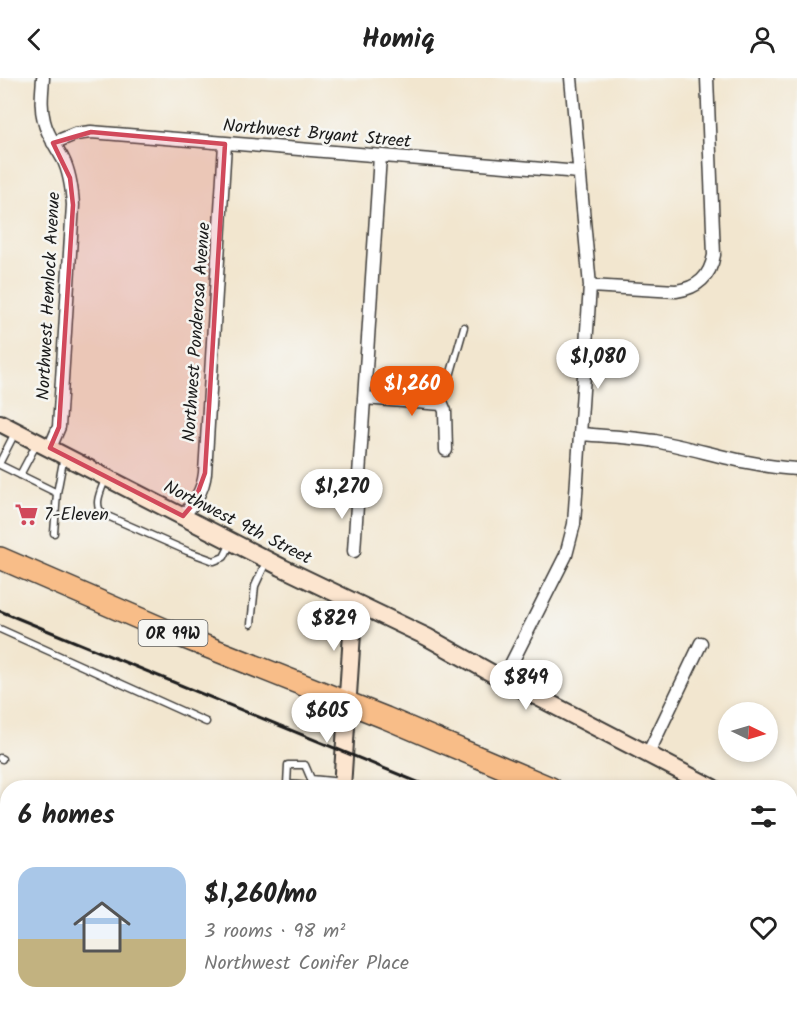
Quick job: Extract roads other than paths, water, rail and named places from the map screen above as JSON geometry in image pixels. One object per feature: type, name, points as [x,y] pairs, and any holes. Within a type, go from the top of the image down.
[{"type":"highway","name":"OR 99W","points":[[0,558],[176,634],[386,718],[532,780]]},
{"type":"street","name":"Northwest Hemlock Avenue","points":[[43,78],[41,100],[43,119],[70,178],[73,205],[59,427],[51,449]]},
{"type":"street","points":[[503,680],[566,555],[572,536],[590,262],[571,78]]},
{"type":"street","points":[[590,286],[688,290],[698,284],[712,266],[714,255],[707,78]]},
{"type":"street","name":"Northwest Bryant Street","points":[[53,142],[75,134],[91,132],[579,172]]},
{"type":"street","name":"Northwest Ponderosa Avenue","points":[[183,516],[201,491],[205,473],[225,144]]},
{"type":"street","points":[[354,550],[381,156]]},
{"type":"street","points":[[364,398],[442,404],[445,411],[446,450]]},
{"type":"street","name":"Northwest 9th Street","points":[[0,423],[267,560],[427,637],[503,680],[698,780]]},
{"type":"street","points":[[580,434],[657,441],[757,465],[797,469]]},
{"type":"street","points":[[342,780],[354,602]]},
{"type":"street","points":[[648,754],[701,643]]},
{"type":"lane","points":[[442,404],[464,327]]},
{"type":"lane","points":[[16,431],[0,464],[20,476],[57,492]]},
{"type":"lane","points":[[20,476],[51,449]]},
{"type":"lane","points":[[51,449],[57,492],[54,533]]},
{"type":"lane","points":[[106,477],[97,505],[98,510],[103,514],[214,561],[224,557],[231,541]]},
{"type":"lane","points":[[251,624],[255,586],[267,560]]},
{"type":"lane","points":[[0,629],[206,722]]},
{"type":"lane","points":[[287,780],[288,765],[305,765],[311,779],[316,780]]},
{"type":"railway","points":[[0,611],[412,780]]},
{"type":"place","name":"7-Eleven","points":[[26,514]]}]
